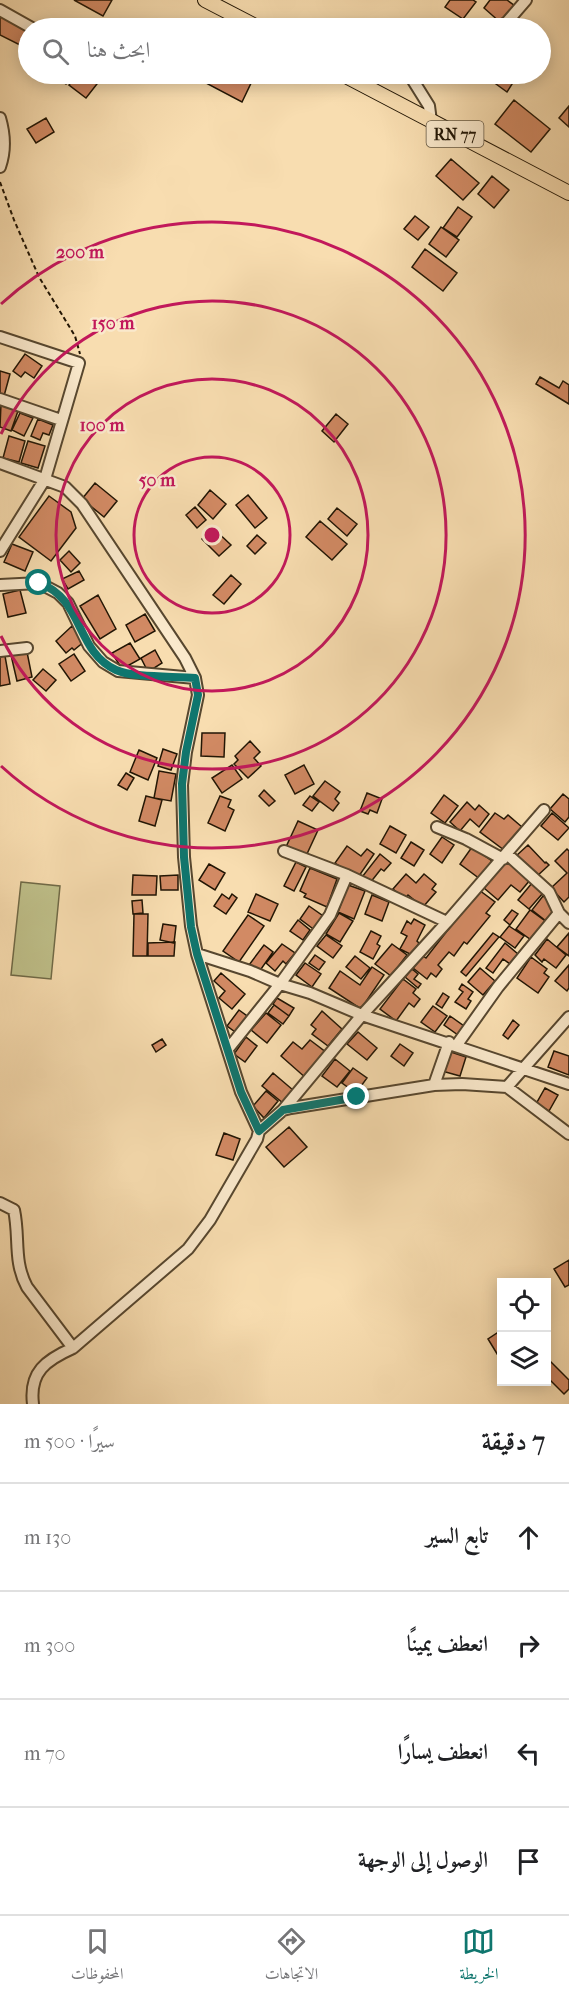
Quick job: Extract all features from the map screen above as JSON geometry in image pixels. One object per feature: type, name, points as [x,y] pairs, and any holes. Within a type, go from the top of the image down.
[{"type":"main road","points":[[205,0],[240,18]]},
{"type":"main road","name":"RN 77","points":[[361,84],[569,193]]},
{"type":"street","points":[[510,18],[526,0]]},
{"type":"street","points":[[0,10],[18,20]]},
{"type":"street","points":[[415,84],[429,106],[431,121]]},
{"type":"street","points":[[0,118],[5,143],[0,167]]},
{"type":"street","points":[[0,337],[79,363],[45,479],[4,534],[0,550]]},
{"type":"street","points":[[0,399],[61,420]]},
{"type":"street","points":[[0,463],[65,487],[82,504],[185,658],[195,678],[198,695],[182,784],[184,857],[191,927],[197,954],[241,1092],[259,1131]]},
{"type":"street","points":[[0,585],[39,583],[58,593],[68,603],[89,646],[103,662],[118,671],[195,678]]},
{"type":"street","points":[[0,651],[27,648]]},
{"type":"street","points":[[33,1404],[34,1381],[41,1368],[59,1354],[73,1348],[188,1249],[210,1220],[259,1131],[283,1110],[362,1015],[447,922],[544,810]]},
{"type":"street","points":[[437,827],[505,856],[549,892],[559,913],[569,923]]},
{"type":"street","points":[[284,851],[346,875],[447,922]]},
{"type":"street","points":[[228,1049],[280,984],[330,915],[346,875]]},
{"type":"street","points":[[434,1085],[452,1044],[559,913]]},
{"type":"street","points":[[197,954],[310,993],[362,1015],[569,1084]]},
{"type":"street","points":[[507,1087],[569,1017]]},
{"type":"street","points":[[283,1110],[434,1085],[507,1087],[569,1134]]},
{"type":"street","points":[[0,1203],[14,1210],[21,1276],[73,1348]]},
{"type":"path","points":[[0,182],[39,277],[75,336],[80,352],[79,363]]},
{"type":"green space","points":[[21,882],[60,886],[51,979],[11,975]]},
{"type":"building","points":[[74,0],[112,0],[103,16]]},
{"type":"building","points":[[450,0],[476,2],[464,18],[445,7]]},
{"type":"building","points":[[490,0],[507,0],[515,6],[505,18],[495,18],[484,8]]},
{"type":"building","points":[[0,15],[18,24],[18,44],[0,35]]},
{"type":"building","points":[[70,84],[97,84],[86,98]]},
{"type":"building","points":[[208,84],[251,84],[242,102]]},
{"type":"building","points":[[496,84],[512,84],[507,92]]},
{"type":"building","points":[[514,100],[550,129],[531,152],[495,124]]},
{"type":"building","points":[[569,106],[569,127],[559,118]]},
{"type":"building","points":[[46,118],[54,132],[36,143],[27,129]]},
{"type":"building","points":[[451,159],[479,183],[463,200],[436,176]]},
{"type":"building","points":[[492,176],[509,190],[494,208],[478,194]]},
{"type":"building","points":[[458,207],[472,217],[457,237],[443,228]]},
{"type":"building","points":[[415,216],[429,227],[418,240],[404,229]]},
{"type":"building","points":[[441,227],[459,240],[446,257],[429,244]]},
{"type":"building","points":[[425,249],[457,273],[443,291],[412,267]]},
{"type":"building","points":[[25,354],[42,366],[34,378],[25,372],[21,377],[13,371]]},
{"type":"building","points":[[0,371],[10,374],[4,396],[0,395]]},
{"type":"building","points":[[540,377],[559,388],[563,381],[569,385],[569,404],[536,384]]},
{"type":"building","points":[[1,404],[18,411],[11,431],[0,427]]},
{"type":"building","points":[[20,413],[33,418],[24,436],[12,430]]},
{"type":"building","points":[[336,414],[348,424],[334,442],[322,431]]},
{"type":"building","points":[[38,419],[53,425],[49,435],[43,433],[40,440],[31,436]]},
{"type":"building","points":[[9,436],[25,441],[19,462],[3,458]]},
{"type":"building","points":[[28,441],[45,446],[38,468],[21,463]]},
{"type":"building","points":[[95,483],[117,501],[104,517],[82,499]]},
{"type":"building","points":[[210,490],[226,504],[213,519],[198,505]]},
{"type":"building","points":[[248,495],[267,518],[255,528],[236,505]]},
{"type":"building","points":[[49,496],[71,512],[76,528],[51,561],[19,537]]},
{"type":"building","points":[[195,507],[206,520],[197,528],[186,515]]},
{"type":"building","points":[[337,508],[357,524],[347,536],[328,519]]},
{"type":"building","points":[[320,521],[347,544],[332,560],[306,537]]},
{"type":"building","points":[[213,528],[231,545],[219,556],[202,539]]},
{"type":"building","points":[[257,535],[266,543],[255,554],[247,546]]},
{"type":"building","points":[[12,544],[33,552],[25,571],[4,562]]},
{"type":"building","points":[[69,551],[80,563],[71,572],[60,560]]},
{"type":"building","points":[[79,571],[84,580],[68,589],[62,579]]},
{"type":"building","points":[[231,575],[241,584],[224,604],[213,595]]},
{"type":"building","points":[[20,590],[26,613],[8,617],[3,594]]},
{"type":"building","points":[[98,595],[116,629],[100,639],[80,606]]},
{"type":"building","points":[[145,614],[155,631],[135,642],[126,625]]},
{"type":"building","points":[[72,626],[85,641],[66,653],[56,641]]},
{"type":"building","points":[[130,643],[140,659],[122,669],[112,653]]},
{"type":"building","points":[[155,650],[162,663],[148,672],[141,658]]},
{"type":"building","points":[[27,652],[32,677],[17,681],[11,655]]},
{"type":"building","points":[[74,654],[85,671],[71,681],[59,664]]},
{"type":"building","points":[[0,656],[5,656],[10,684],[0,686]]},
{"type":"building","points":[[43,669],[56,680],[46,691],[33,680]]},
{"type":"building","points":[[202,733],[225,733],[224,757],[201,756]]},
{"type":"building","points":[[250,741],[260,752],[254,758],[261,766],[248,778],[234,764],[238,760],[235,756]]},
{"type":"building","points":[[163,749],[177,754],[171,770],[158,766]]},
{"type":"building","points":[[139,750],[157,758],[148,780],[130,772]]},
{"type":"building","points":[[232,765],[242,779],[222,793],[212,778]]},
{"type":"building","points":[[304,765],[314,784],[295,794],[285,775]]},
{"type":"building","points":[[159,771],[176,774],[171,801],[154,798]]},
{"type":"building","points":[[126,773],[134,778],[127,790],[118,785]]},
{"type":"building","points":[[325,781],[340,792],[335,799],[339,803],[333,811],[313,796]]},
{"type":"building","points":[[264,790],[275,801],[269,806],[259,796]]},
{"type":"building","points":[[367,793],[382,799],[377,813],[370,810],[368,814],[360,811]]},
{"type":"building","points":[[563,794],[569,799],[569,817],[565,822],[550,809]]},
{"type":"building","points":[[444,795],[458,806],[445,823],[431,813]]},
{"type":"building","points":[[146,796],[162,800],[155,826],[139,821]]},
{"type":"building","points":[[220,796],[231,800],[228,807],[234,810],[225,831],[208,823]]},
{"type":"building","points":[[310,796],[319,802],[312,811],[303,805]]},
{"type":"building","points":[[467,802],[475,810],[479,805],[489,814],[479,827],[470,819],[460,831],[450,822]]},
{"type":"building","points":[[495,813],[504,819],[508,815],[522,827],[504,850],[480,832]]},
{"type":"building","points":[[552,813],[569,828],[558,840],[541,826]]},
{"type":"building","points":[[298,821],[318,830],[306,856],[286,847]]},
{"type":"building","points":[[390,826],[406,835],[396,853],[380,844]]},
{"type":"building","points":[[442,837],[454,845],[442,863],[430,854]]},
{"type":"building","points":[[411,842],[424,850],[414,866],[401,858]]},
{"type":"building","points":[[528,845],[549,865],[536,877],[516,856]]},
{"type":"building","points":[[347,846],[361,856],[367,849],[374,854],[359,876],[335,863]]},
{"type":"building","points":[[472,847],[492,861],[480,879],[460,864]]},
{"type":"building","points":[[567,849],[569,851],[569,897],[564,902],[551,888],[567,873],[555,861]]},
{"type":"building","points":[[380,854],[391,863],[384,871],[381,869],[370,883],[362,877]]},
{"type":"building","points":[[506,861],[530,880],[520,892],[511,885],[498,900],[484,888]]},
{"type":"building","points":[[296,862],[306,867],[294,891],[284,886]]},
{"type":"building","points":[[209,864],[225,873],[215,890],[199,880]]},
{"type":"building","points":[[310,868],[337,879],[327,907],[304,897],[306,894],[300,891]]},
{"type":"building","points":[[406,874],[416,883],[424,874],[436,884],[432,889],[436,892],[423,907],[408,895],[405,899],[393,889]]},
{"type":"building","points":[[133,875],[157,876],[156,895],[132,895]]},
{"type":"building","points":[[178,875],[178,890],[161,890],[160,876]]},
{"type":"building","points":[[532,883],[543,893],[529,909],[518,900]]},
{"type":"building","points":[[348,885],[365,891],[354,919],[338,912]]},
{"type":"building","points":[[479,890],[495,902],[486,913],[490,916],[467,944],[464,942],[454,956],[449,952],[438,965],[442,969],[436,977],[431,973],[427,979],[413,968],[423,956],[426,958]]},
{"type":"building","points":[[222,894],[229,899],[232,894],[237,898],[226,914],[214,906]]},
{"type":"building","points":[[256,894],[278,904],[270,921],[248,912]]},
{"type":"building","points":[[372,895],[389,902],[382,921],[365,914]]},
{"type":"building","points":[[543,896],[557,907],[546,921],[532,910]]},
{"type":"building","points":[[142,900],[143,913],[133,914],[132,901]]},
{"type":"building","points":[[309,906],[326,918],[316,931],[300,919]]},
{"type":"building","points":[[512,910],[518,914],[510,925],[504,920]]},
{"type":"building","points":[[530,910],[548,923],[534,942],[516,929]]},
{"type":"building","points":[[339,913],[353,921],[340,942],[326,934]]},
{"type":"building","points":[[134,914],[148,914],[147,956],[133,956]]},
{"type":"building","points":[[248,915],[264,926],[239,962],[223,951]]},
{"type":"building","points":[[414,919],[425,925],[412,955],[400,949],[407,936],[401,933],[407,921],[411,924]]},
{"type":"building","points":[[298,920],[310,930],[303,940],[290,931]]},
{"type":"building","points":[[163,924],[176,926],[174,943],[160,940]]},
{"type":"building","points":[[509,926],[524,936],[515,948],[500,937]]},
{"type":"building","points":[[371,931],[381,936],[377,944],[380,946],[373,959],[360,952]]},
{"type":"building","points":[[493,933],[499,937],[466,976],[461,972]]},
{"type":"building","points":[[569,933],[569,956],[557,947]]},
{"type":"building","points":[[326,935],[342,946],[333,958],[317,946]]},
{"type":"building","points":[[547,939],[566,955],[556,968],[544,959],[542,962],[535,955]]},
{"type":"building","points":[[175,942],[174,956],[148,956],[148,943]]},
{"type":"building","points":[[505,943],[518,954],[510,964],[503,959],[493,973],[486,968]]},
{"type":"building","points":[[282,944],[295,953],[286,964],[283,961],[275,971],[266,963]]},
{"type":"building","points":[[392,944],[407,955],[391,976],[375,964]]},
{"type":"building","points":[[264,945],[273,952],[259,972],[249,965]]},
{"type":"building","points":[[315,955],[325,962],[319,970],[309,963]]},
{"type":"building","points":[[355,956],[370,968],[361,979],[346,967]]},
{"type":"building","points":[[531,957],[547,969],[544,973],[549,977],[538,993],[517,978]]},
{"type":"building","points":[[305,963],[321,974],[312,987],[296,975]]},
{"type":"building","points":[[569,965],[569,988],[567,991],[555,981]]},
{"type":"building","points":[[372,967],[384,975],[361,1009],[329,988],[340,971],[360,985]]},
{"type":"building","points":[[480,968],[495,981],[483,995],[468,982]]},
{"type":"building","points":[[412,969],[418,974],[414,979],[421,984],[418,988],[405,977]]},
{"type":"building","points":[[221,973],[245,994],[232,1009],[219,998],[225,991],[214,981]]},
{"type":"building","points":[[403,979],[416,989],[413,993],[420,999],[414,1007],[409,1003],[396,1021],[380,1009]]},
{"type":"building","points":[[462,984],[473,992],[468,999],[471,1001],[466,1009],[455,1002],[463,992],[459,989]]},
{"type":"building","points":[[443,993],[449,997],[442,1008],[436,1004]]},
{"type":"building","points":[[277,998],[294,1008],[289,1016],[273,1004]]},
{"type":"building","points":[[274,1005],[289,1016],[283,1024],[268,1013]]},
{"type":"building","points":[[433,1006],[447,1016],[435,1032],[421,1022]]},
{"type":"building","points":[[239,1010],[250,1018],[238,1034],[227,1026]]},
{"type":"building","points":[[322,1011],[342,1029],[328,1046],[312,1034],[316,1029],[311,1025]]},
{"type":"building","points":[[266,1013],[281,1025],[267,1043],[251,1030]]},
{"type":"building","points":[[450,1016],[464,1026],[458,1035],[444,1025]]},
{"type":"building","points":[[513,1020],[519,1025],[508,1039],[503,1035]]},
{"type":"building","points":[[358,1032],[377,1048],[367,1060],[347,1044]]},
{"type":"building","points":[[246,1037],[257,1046],[245,1062],[234,1054]]},
{"type":"building","points":[[162,1039],[166,1045],[156,1052],[152,1045]]},
{"type":"building","points":[[310,1040],[327,1053],[307,1079],[281,1056],[293,1042],[302,1049]]},
{"type":"building","points":[[400,1044],[413,1053],[404,1066],[391,1056]]},
{"type":"building","points":[[448,1051],[466,1057],[460,1076],[442,1071]]},
{"type":"building","points":[[554,1051],[569,1056],[569,1075],[548,1067]]},
{"type":"building","points":[[335,1059],[350,1071],[337,1087],[322,1076]]},
{"type":"building","points":[[353,1068],[367,1078],[356,1093],[342,1083]]},
{"type":"building","points":[[273,1073],[293,1090],[283,1103],[262,1086]]},
{"type":"building","points":[[545,1088],[558,1095],[549,1111],[536,1104]]},
{"type":"building","points":[[266,1091],[278,1101],[264,1118],[253,1106]]},
{"type":"building","points":[[289,1127],[307,1147],[284,1167],[266,1147]]},
{"type":"building","points":[[224,1133],[240,1139],[233,1160],[216,1155]]},
{"type":"building","points":[[569,1260],[569,1285],[565,1287],[554,1269]]},
{"type":"building","points":[[497,1333],[497,1354],[488,1339]]},
{"type":"building","points":[[551,1362],[569,1380],[569,1389],[564,1394],[551,1381]]},
{"type":"route","points":[[39,583],[48,586],[68,603],[89,646],[103,662],[118,671],[195,678],[198,695],[182,784],[184,857],[191,927],[197,954],[241,1092],[259,1131],[283,1110],[357,1097]]}]
